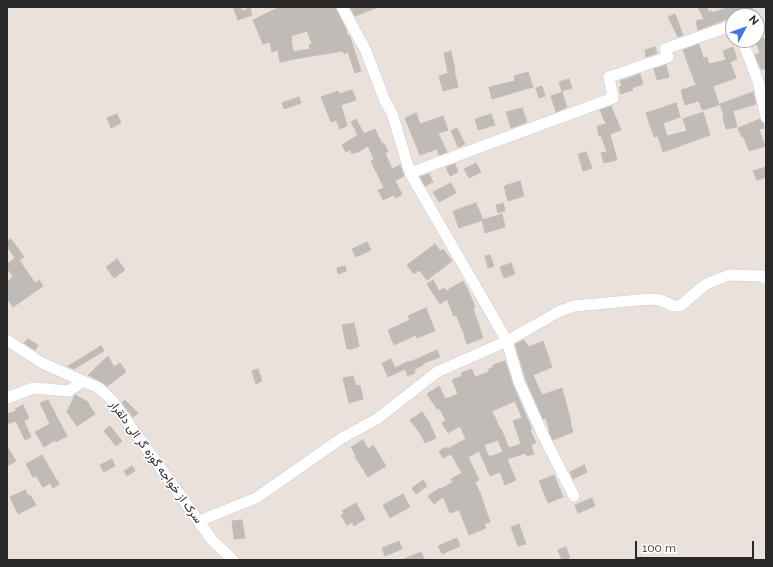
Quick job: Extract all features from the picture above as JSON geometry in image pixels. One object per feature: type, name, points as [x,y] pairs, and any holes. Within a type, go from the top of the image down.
[{"type":"street","points":[[342,7],[365,49],[385,101],[392,113],[410,173],[507,341],[519,382],[574,496]]},
{"type":"street","points":[[410,173],[613,98],[609,77],[668,57],[665,49],[725,28]]},
{"type":"street","points":[[746,48],[762,79],[766,117]]},
{"type":"street","points":[[199,521],[256,498],[342,438],[377,419],[437,372],[507,341],[560,311],[574,306],[649,299],[661,300],[673,306],[680,306],[706,284],[729,275],[762,276],[766,278]]},
{"type":"street","name":"سرک از خواجه گوزه گر الی دلقرار","points":[[7,340],[42,363],[99,388],[111,399],[212,540],[233,560]]},
{"type":"street","points":[[7,398],[34,388],[68,391],[83,381]]},
{"type":"building","points":[[233,7],[241,7],[242,11],[250,8],[252,15],[238,20]]},
{"type":"building","points":[[280,7],[335,7],[346,29],[347,35],[350,37],[361,71],[355,73],[348,52],[344,54],[343,51],[280,62],[278,50],[272,52],[270,42],[263,44],[253,20]],"holes":[[[307,31],[312,44],[309,45],[310,49],[293,52],[291,36]]]},
{"type":"building","points":[[350,7],[378,7],[355,16]]},
{"type":"building","points":[[698,7],[707,7],[709,12],[712,11],[712,13],[725,8],[725,20],[698,30],[696,21],[704,19]]},
{"type":"building","points":[[729,7],[752,8],[726,8]]},
{"type":"building","points":[[675,14],[683,35],[678,37],[668,17]]},
{"type":"building","points":[[766,39],[766,69],[761,69],[755,55],[760,53],[758,48],[765,48]]},
{"type":"building","points":[[699,44],[703,58],[707,57],[709,64],[726,60],[723,51],[733,48],[737,59],[730,62],[736,78],[713,86],[719,105],[702,110],[699,101],[685,105],[681,90],[696,85],[683,50]]},
{"type":"building","points":[[655,47],[657,53],[646,57],[645,50]]},
{"type":"building","points":[[451,51],[458,87],[443,91],[439,76],[448,73],[444,53]]},
{"type":"building","points":[[666,65],[669,77],[657,80],[654,69]]},
{"type":"building","points":[[528,72],[533,87],[492,99],[489,87],[515,81],[514,76]]},
{"type":"building","points":[[640,74],[643,84],[632,88],[633,90],[621,94],[619,87],[622,86],[620,81]]},
{"type":"building","points":[[569,79],[572,88],[562,91],[559,82]]},
{"type":"building","points":[[542,86],[545,96],[539,98],[536,88]]},
{"type":"building","points":[[352,90],[356,100],[341,105],[347,126],[340,129],[336,120],[331,122],[321,97],[338,91],[339,94]]},
{"type":"building","points":[[562,92],[567,107],[556,112],[551,96]]},
{"type":"building","points":[[753,92],[756,104],[733,111],[737,127],[726,129],[720,104]]},
{"type":"building","points":[[299,97],[301,103],[284,109],[282,103]]},
{"type":"building","points":[[676,103],[680,117],[663,123],[667,136],[687,131],[683,119],[703,112],[710,135],[663,152],[658,136],[654,137],[646,113]]},
{"type":"building","points":[[611,106],[621,130],[610,134],[617,160],[604,163],[601,153],[607,152],[601,135],[599,136],[597,126],[606,124],[600,110]]},
{"type":"building","points":[[522,108],[527,122],[511,128],[506,112]]},
{"type":"building","points":[[416,113],[420,124],[443,116],[448,130],[438,133],[447,152],[439,155],[437,149],[420,155],[405,118]]},
{"type":"building","points":[[117,114],[121,123],[111,128],[107,118]]},
{"type":"building","points":[[491,114],[495,125],[478,130],[475,119]]},
{"type":"building","points":[[356,119],[364,134],[375,129],[382,144],[384,143],[388,152],[385,153],[392,169],[400,165],[404,176],[395,181],[402,194],[396,198],[394,195],[383,200],[378,190],[384,188],[371,161],[374,160],[368,146],[352,154],[350,150],[346,152],[342,145],[358,135],[351,122]]},
{"type":"building","points":[[760,119],[764,128],[759,129],[765,146],[749,151],[738,128]]},
{"type":"building","points":[[457,128],[465,144],[458,147],[451,131]]},
{"type":"building","points":[[586,152],[592,168],[583,171],[578,154]]},
{"type":"building","points":[[476,163],[481,172],[469,178],[464,169]]},
{"type":"building","points":[[455,164],[458,172],[450,176],[446,167]]},
{"type":"building","points":[[766,167],[766,177],[757,180],[753,171]]},
{"type":"building","points":[[429,174],[433,182],[425,186],[420,177]]},
{"type":"building","points":[[520,181],[524,196],[508,201],[504,186]]},
{"type":"building","points":[[451,183],[456,193],[439,202],[433,192]]},
{"type":"building","points":[[476,203],[483,220],[459,228],[453,211]]},
{"type":"building","points":[[503,203],[505,211],[498,213],[496,205]]},
{"type":"building","points":[[502,214],[505,227],[485,233],[482,220]]},
{"type":"building","points":[[11,239],[24,257],[19,260],[35,283],[39,280],[43,286],[13,307],[7,299],[7,282],[13,277],[7,268],[7,264],[15,258],[7,246],[7,241]]},
{"type":"building","points":[[367,242],[371,250],[356,257],[352,249]]},
{"type":"building","points":[[435,244],[440,251],[443,249],[452,261],[427,280],[419,270],[414,274],[407,265]]},
{"type":"building","points":[[490,255],[494,266],[488,268],[485,256]]},
{"type":"building","points":[[117,259],[125,270],[114,278],[106,267]]},
{"type":"building","points":[[511,263],[515,274],[504,278],[500,267]]},
{"type":"building","points":[[345,266],[346,271],[338,274],[337,268]]},
{"type":"building","points":[[433,280],[439,291],[444,288],[446,291],[463,281],[475,307],[473,308],[483,338],[467,344],[456,315],[454,316],[447,299],[440,304],[427,284]]},
{"type":"building","points":[[426,308],[435,331],[417,338],[416,335],[394,345],[388,330],[410,320],[408,316]]},
{"type":"building","points":[[354,323],[359,346],[352,349],[347,349],[342,325]]},
{"type":"building","points":[[28,339],[38,345],[35,350],[24,343]]},
{"type":"building","points":[[524,340],[529,347],[543,341],[552,367],[533,375],[542,395],[562,388],[573,432],[553,440],[549,432],[546,418],[543,419],[526,380],[515,344]]},
{"type":"building","points":[[101,346],[104,351],[74,369],[68,366]]},
{"type":"building","points":[[437,350],[440,357],[422,364],[423,365],[414,370],[415,373],[408,376],[405,369],[388,377],[382,363],[391,359],[395,368]]},
{"type":"building","points":[[108,356],[114,367],[120,363],[126,372],[107,386],[88,375]]},
{"type":"building","points":[[505,361],[513,385],[532,429],[530,430],[536,443],[531,445],[534,454],[527,456],[526,453],[507,459],[516,480],[505,485],[500,472],[490,476],[479,451],[468,457],[479,480],[475,482],[490,522],[484,524],[486,528],[469,535],[459,510],[450,513],[443,497],[434,504],[428,496],[453,482],[451,479],[462,473],[451,454],[443,458],[439,451],[446,447],[447,449],[466,439],[460,426],[448,433],[442,423],[446,420],[439,408],[437,409],[427,394],[439,386],[445,399],[458,394],[452,380],[462,376],[461,373],[472,369],[475,377],[489,372],[488,370],[493,367],[493,365]],"holes":[[[515,401],[522,418],[513,421],[521,444],[509,448],[492,411]],[[498,440],[503,452],[489,457],[484,445]]]},
{"type":"building","points":[[258,369],[262,381],[256,384],[252,371]]},
{"type":"building","points":[[353,376],[356,386],[360,385],[363,399],[349,403],[343,378]]},
{"type":"building","points":[[75,395],[88,402],[95,414],[77,426],[67,412]]},
{"type":"building","points":[[48,400],[67,436],[56,442],[55,440],[44,447],[35,432],[50,424],[40,403]]},
{"type":"building","points":[[125,400],[138,413],[133,417],[122,403]]},
{"type":"building","points":[[23,405],[29,418],[24,421],[31,437],[25,440],[16,421],[7,424],[7,414],[16,411],[15,409]]},
{"type":"building","points":[[422,412],[429,422],[436,438],[425,443],[410,420]]},
{"type":"building","points":[[110,426],[122,441],[116,446],[104,431]]},
{"type":"building","points":[[363,440],[368,449],[373,445],[386,466],[368,477],[355,457],[356,456],[351,447]]},
{"type":"building","points":[[7,446],[16,461],[7,466]]},
{"type":"building","points":[[42,455],[59,484],[53,488],[50,483],[43,487],[36,476],[33,477],[26,464]]},
{"type":"building","points":[[112,459],[115,466],[104,472],[100,465]]},
{"type":"building","points":[[584,465],[587,472],[573,479],[570,472]]},
{"type":"building","points":[[132,466],[135,471],[127,476],[124,471]]},
{"type":"building","points":[[554,475],[563,497],[548,503],[539,481]]},
{"type":"building","points":[[423,480],[427,486],[416,494],[412,488]]},
{"type":"building","points":[[25,490],[36,505],[18,514],[10,497]]},
{"type":"building","points":[[403,494],[410,507],[390,518],[383,505]]},
{"type":"building","points":[[592,498],[595,506],[578,513],[575,505]]},
{"type":"building","points":[[356,503],[365,519],[354,526],[352,522],[347,525],[341,515],[344,514],[342,511]]},
{"type":"building","points":[[242,520],[245,538],[234,539],[232,521]]},
{"type":"building","points":[[519,524],[526,544],[518,546],[511,527]]},
{"type":"building","points":[[457,538],[460,546],[442,554],[438,546]]},
{"type":"building","points":[[399,541],[402,549],[385,556],[382,548]]},
{"type":"building","points":[[566,547],[570,558],[562,560],[558,550]]},
{"type":"building","points":[[421,552],[425,560],[402,560]]}]
